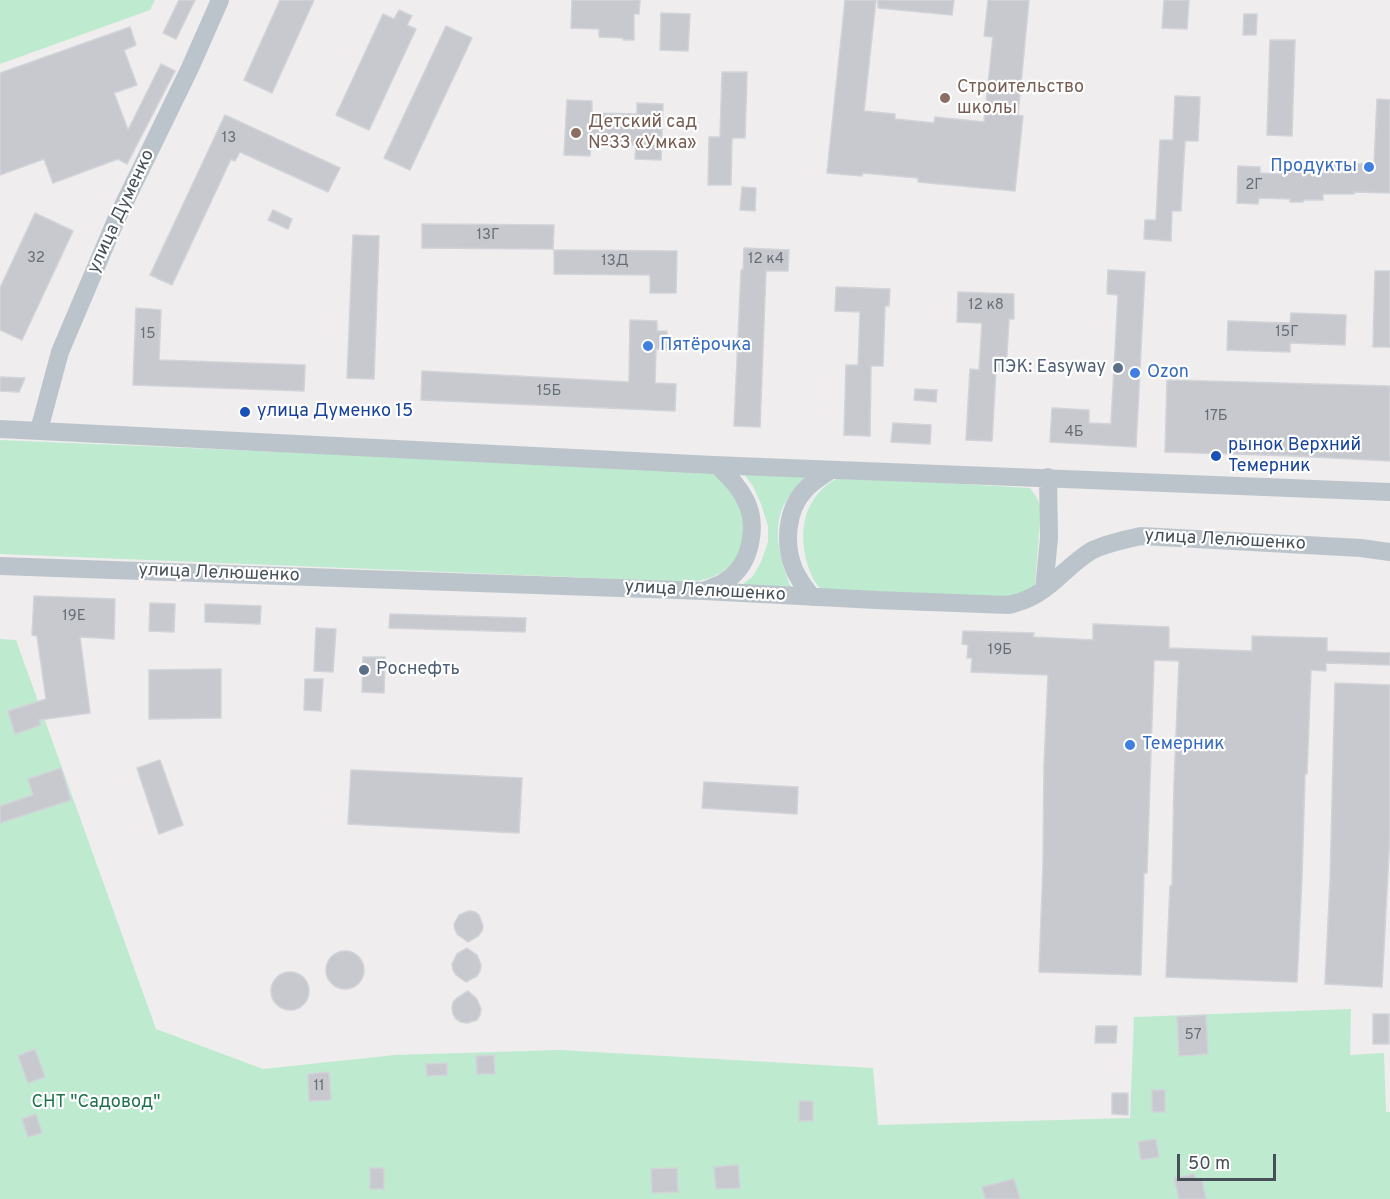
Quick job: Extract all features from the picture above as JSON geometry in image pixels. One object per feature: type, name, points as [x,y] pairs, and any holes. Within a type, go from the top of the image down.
[{"type":"street","name":"улица Думенко","points":[[39,430],[60,352],[116,220],[190,68],[220,0]]},
{"type":"street","points":[[0,429],[717,465],[1390,492]]},
{"type":"street","points":[[704,591],[726,581],[736,573],[750,546],[752,522],[747,503],[736,483],[717,465]]},
{"type":"street","points":[[812,597],[794,568],[789,552],[790,516],[805,490],[831,470]]},
{"type":"street","points":[[1044,589],[1049,538],[1048,477]]},
{"type":"street","name":"улица Лелюшенко","points":[[0,566],[704,591],[1009,605],[1028,599],[1044,589],[1066,569],[1092,551],[1114,542],[1141,536],[1390,552]]},
{"type":"green space","points":[[0,0],[155,0],[150,10],[0,64]]},
{"type":"green space","points":[[0,440],[704,470],[722,478],[743,504],[746,534],[734,563],[721,573],[693,582],[0,554]]},
{"type":"green space","points":[[739,468],[816,473],[790,495],[780,517],[778,542],[780,554],[792,589],[742,585],[753,576],[761,562],[768,542],[768,526],[753,486]]},
{"type":"green space","points":[[840,477],[1030,488],[1041,508],[1035,584],[1030,590],[1007,600],[823,590],[816,583],[808,566],[803,540],[804,527],[806,515],[818,493]]},
{"type":"green space","name":"СНТ \"Садовод\"","points":[[0,639],[16,640],[156,1029],[263,1069],[395,1055],[560,1050],[873,1068],[878,1125],[1130,1118],[1134,1017],[1351,1009],[1350,1055],[1384,1053],[1386,1112],[1390,1112],[1390,1199],[0,1199]]},
{"type":"building","points":[[179,0],[195,0],[176,39],[163,33]]},
{"type":"building","points":[[280,0],[314,0],[272,93],[244,80]]},
{"type":"building","points":[[572,0],[640,0],[639,14],[634,14],[634,40],[599,37],[599,29],[571,28]]},
{"type":"building","points":[[845,0],[876,0],[864,111],[895,114],[895,119],[934,123],[935,117],[984,122],[993,37],[984,36],[988,0],[1029,0],[1018,115],[1023,116],[1015,191],[918,182],[918,178],[863,173],[862,176],[827,173]]},
{"type":"building","points":[[878,0],[954,0],[952,15],[878,8]]},
{"type":"building","points":[[1164,0],[1189,0],[1187,29],[1162,28]]},
{"type":"building","points":[[399,10],[412,16],[407,25],[416,29],[369,130],[336,115],[383,14],[394,19]]},
{"type":"building","points":[[661,13],[690,14],[688,51],[660,50]]},
{"type":"building","points":[[1244,14],[1257,14],[1256,35],[1243,35]]},
{"type":"building","points":[[446,26],[472,38],[410,170],[384,158]]},
{"type":"building","points":[[130,27],[136,45],[124,50],[137,85],[114,93],[128,130],[161,64],[175,71],[127,164],[118,159],[53,183],[44,159],[0,175],[0,73]]},
{"type":"building","points":[[1270,40],[1295,40],[1292,136],[1267,135]]},
{"type":"building","points":[[722,72],[747,72],[745,138],[732,138],[731,185],[708,185],[709,137],[720,137]]},
{"type":"building","points":[[1175,96],[1200,97],[1198,141],[1185,141],[1181,211],[1172,211],[1171,241],[1144,239],[1145,220],[1156,220],[1160,140],[1173,140]]},
{"type":"building","points":[[1377,99],[1390,100],[1390,193],[1323,194],[1323,200],[1303,200],[1303,202],[1290,202],[1290,199],[1259,198],[1258,204],[1237,203],[1238,166],[1260,167],[1260,173],[1282,174],[1282,171],[1324,173],[1324,166],[1333,166],[1333,163],[1374,164]]},
{"type":"building","points":[[567,100],[592,101],[592,113],[637,114],[637,103],[663,104],[661,160],[635,159],[636,145],[591,144],[590,156],[564,155]]},
{"type":"building","points":[[225,115],[340,168],[328,192],[240,152],[235,161],[231,159],[172,285],[150,275]]},
{"type":"building","points":[[742,187],[756,188],[755,211],[740,210]]},
{"type":"building","points":[[273,210],[292,219],[288,229],[268,220]]},
{"type":"building","points":[[35,213],[73,231],[22,340],[0,330],[0,288]]},
{"type":"building","points":[[422,224],[554,225],[553,249],[422,248]]},
{"type":"building","points":[[353,235],[379,236],[374,379],[347,378]]},
{"type":"building","points":[[744,248],[789,250],[788,271],[766,271],[760,427],[734,426]]},
{"type":"building","points":[[554,250],[677,251],[676,293],[650,293],[650,275],[554,274]]},
{"type":"building","points":[[1108,270],[1145,272],[1136,447],[1050,442],[1052,408],[1089,410],[1089,423],[1111,424],[1118,295],[1107,294]]},
{"type":"building","points":[[1375,271],[1390,271],[1390,347],[1373,347]]},
{"type":"building","points":[[836,287],[890,289],[889,306],[885,306],[883,366],[871,366],[870,436],[844,435],[846,365],[858,365],[860,312],[835,311]]},
{"type":"building","points":[[958,292],[1014,294],[1014,319],[1009,319],[1006,371],[996,370],[992,441],[966,440],[970,369],[979,370],[982,323],[957,322]]},
{"type":"building","points":[[136,308],[161,310],[159,360],[305,365],[304,391],[133,385]]},
{"type":"building","points":[[1291,313],[1346,315],[1345,345],[1290,343],[1290,352],[1227,350],[1228,321],[1290,323]]},
{"type":"building","points":[[630,320],[657,321],[657,331],[667,331],[667,350],[656,349],[655,383],[676,384],[675,411],[421,400],[422,371],[629,382]]},
{"type":"building","points":[[0,377],[25,378],[19,392],[0,391]]},
{"type":"building","points":[[1167,380],[1390,386],[1390,461],[1165,452]]},
{"type":"building","points":[[915,389],[937,390],[936,402],[914,400]]},
{"type":"building","points":[[893,423],[931,425],[930,444],[891,442]]},
{"type":"building","points":[[34,596],[115,599],[114,639],[80,637],[90,713],[39,720],[41,725],[15,734],[8,711],[46,699],[37,636],[32,635]]},
{"type":"building","points":[[150,603],[175,604],[174,632],[149,631]]},
{"type":"building","points":[[205,604],[261,606],[260,624],[205,622]]},
{"type":"building","points":[[390,614],[526,618],[525,632],[389,628]]},
{"type":"building","points":[[1093,624],[1169,627],[1169,648],[1252,651],[1252,636],[1327,638],[1327,651],[1390,653],[1390,665],[1326,663],[1326,671],[1311,670],[1297,982],[1166,977],[1170,886],[1172,886],[1179,661],[1154,660],[1141,975],[1039,972],[1048,675],[971,672],[972,658],[967,658],[968,645],[962,644],[963,631],[1034,633],[1033,637],[1093,640]]},
{"type":"building","points":[[316,628],[336,629],[333,672],[314,671]]},
{"type":"building","points":[[363,657],[385,657],[384,693],[362,692]]},
{"type":"building","points":[[221,669],[221,718],[149,719],[149,670]]},
{"type":"building","points":[[305,679],[323,679],[321,711],[304,710]]},
{"type":"building","points":[[1335,683],[1390,685],[1390,833],[1382,987],[1325,984]]},
{"type":"building","points":[[160,760],[183,825],[159,834],[137,768]]},
{"type":"building","points":[[61,768],[71,800],[0,823],[0,806],[33,795],[28,779]]},
{"type":"building","points":[[351,770],[522,778],[519,833],[348,824]]},
{"type":"building","points":[[704,782],[798,787],[797,814],[702,808]]},
{"type":"building","points":[[469,911],[479,915],[483,926],[478,936],[468,942],[458,935],[454,924],[459,915]]},
{"type":"building","points":[[467,948],[477,955],[481,965],[477,976],[466,982],[456,975],[452,964],[457,954]]},
{"type":"building","points":[[345,951],[358,957],[364,970],[358,983],[345,989],[332,983],[326,970],[332,957]]},
{"type":"building","points":[[290,972],[303,978],[309,991],[303,1004],[290,1010],[277,1004],[271,991],[277,978]]},
{"type":"building","points":[[468,991],[477,999],[481,1009],[477,1020],[467,1023],[456,1019],[452,1008],[453,1002]]},
{"type":"building","points":[[1373,1014],[1389,1014],[1389,1044],[1373,1044]]},
{"type":"building","points":[[1206,1015],[1208,1054],[1179,1056],[1177,1017]]},
{"type":"building","points":[[1096,1026],[1117,1026],[1116,1043],[1095,1043]]},
{"type":"building","points":[[35,1049],[45,1077],[28,1083],[18,1056]]},
{"type":"building","points":[[494,1055],[495,1074],[477,1074],[476,1056]]},
{"type":"building","points":[[447,1063],[447,1075],[427,1076],[426,1064]]},
{"type":"building","points":[[329,1072],[331,1100],[309,1101],[308,1074]]},
{"type":"building","points":[[1152,1090],[1165,1090],[1165,1112],[1152,1112]]},
{"type":"building","points":[[1112,1093],[1128,1093],[1128,1115],[1112,1114]]},
{"type":"building","points":[[799,1101],[813,1101],[813,1121],[799,1121]]},
{"type":"building","points":[[36,1114],[42,1133],[28,1137],[22,1119]]},
{"type":"building","points":[[1156,1139],[1159,1157],[1141,1160],[1138,1142]]},
{"type":"building","points":[[738,1165],[740,1188],[716,1189],[714,1167]]},
{"type":"building","points":[[370,1168],[384,1168],[384,1189],[370,1189]]},
{"type":"building","points":[[677,1168],[678,1192],[652,1193],[651,1169]]},
{"type":"building","points":[[1194,1174],[1196,1181],[1202,1180],[1206,1199],[1179,1199],[1174,1178]]},
{"type":"building","points":[[1014,1179],[1020,1199],[985,1199],[982,1187]]},
{"type":"place","name":"Строительство школы","points":[[945,98]]},
{"type":"place","name":"Детский сад №33 «Умка»","points":[[576,133]]},
{"type":"place","name":"Продукты","points":[[1369,167]]},
{"type":"place","name":"Пятёрочка","points":[[648,346]]},
{"type":"place","name":"ПЭК: Easyway","points":[[1118,368]]},
{"type":"place","name":"Ozon","points":[[1135,373]]},
{"type":"place","name":"улица Думенко 15","points":[[245,412]]},
{"type":"place","name":"рынок Верхний Темерник","points":[[1216,456]]},
{"type":"place","name":"Роснефть","points":[[364,670]]},
{"type":"place","name":"Темерник","points":[[1130,745]]}]
